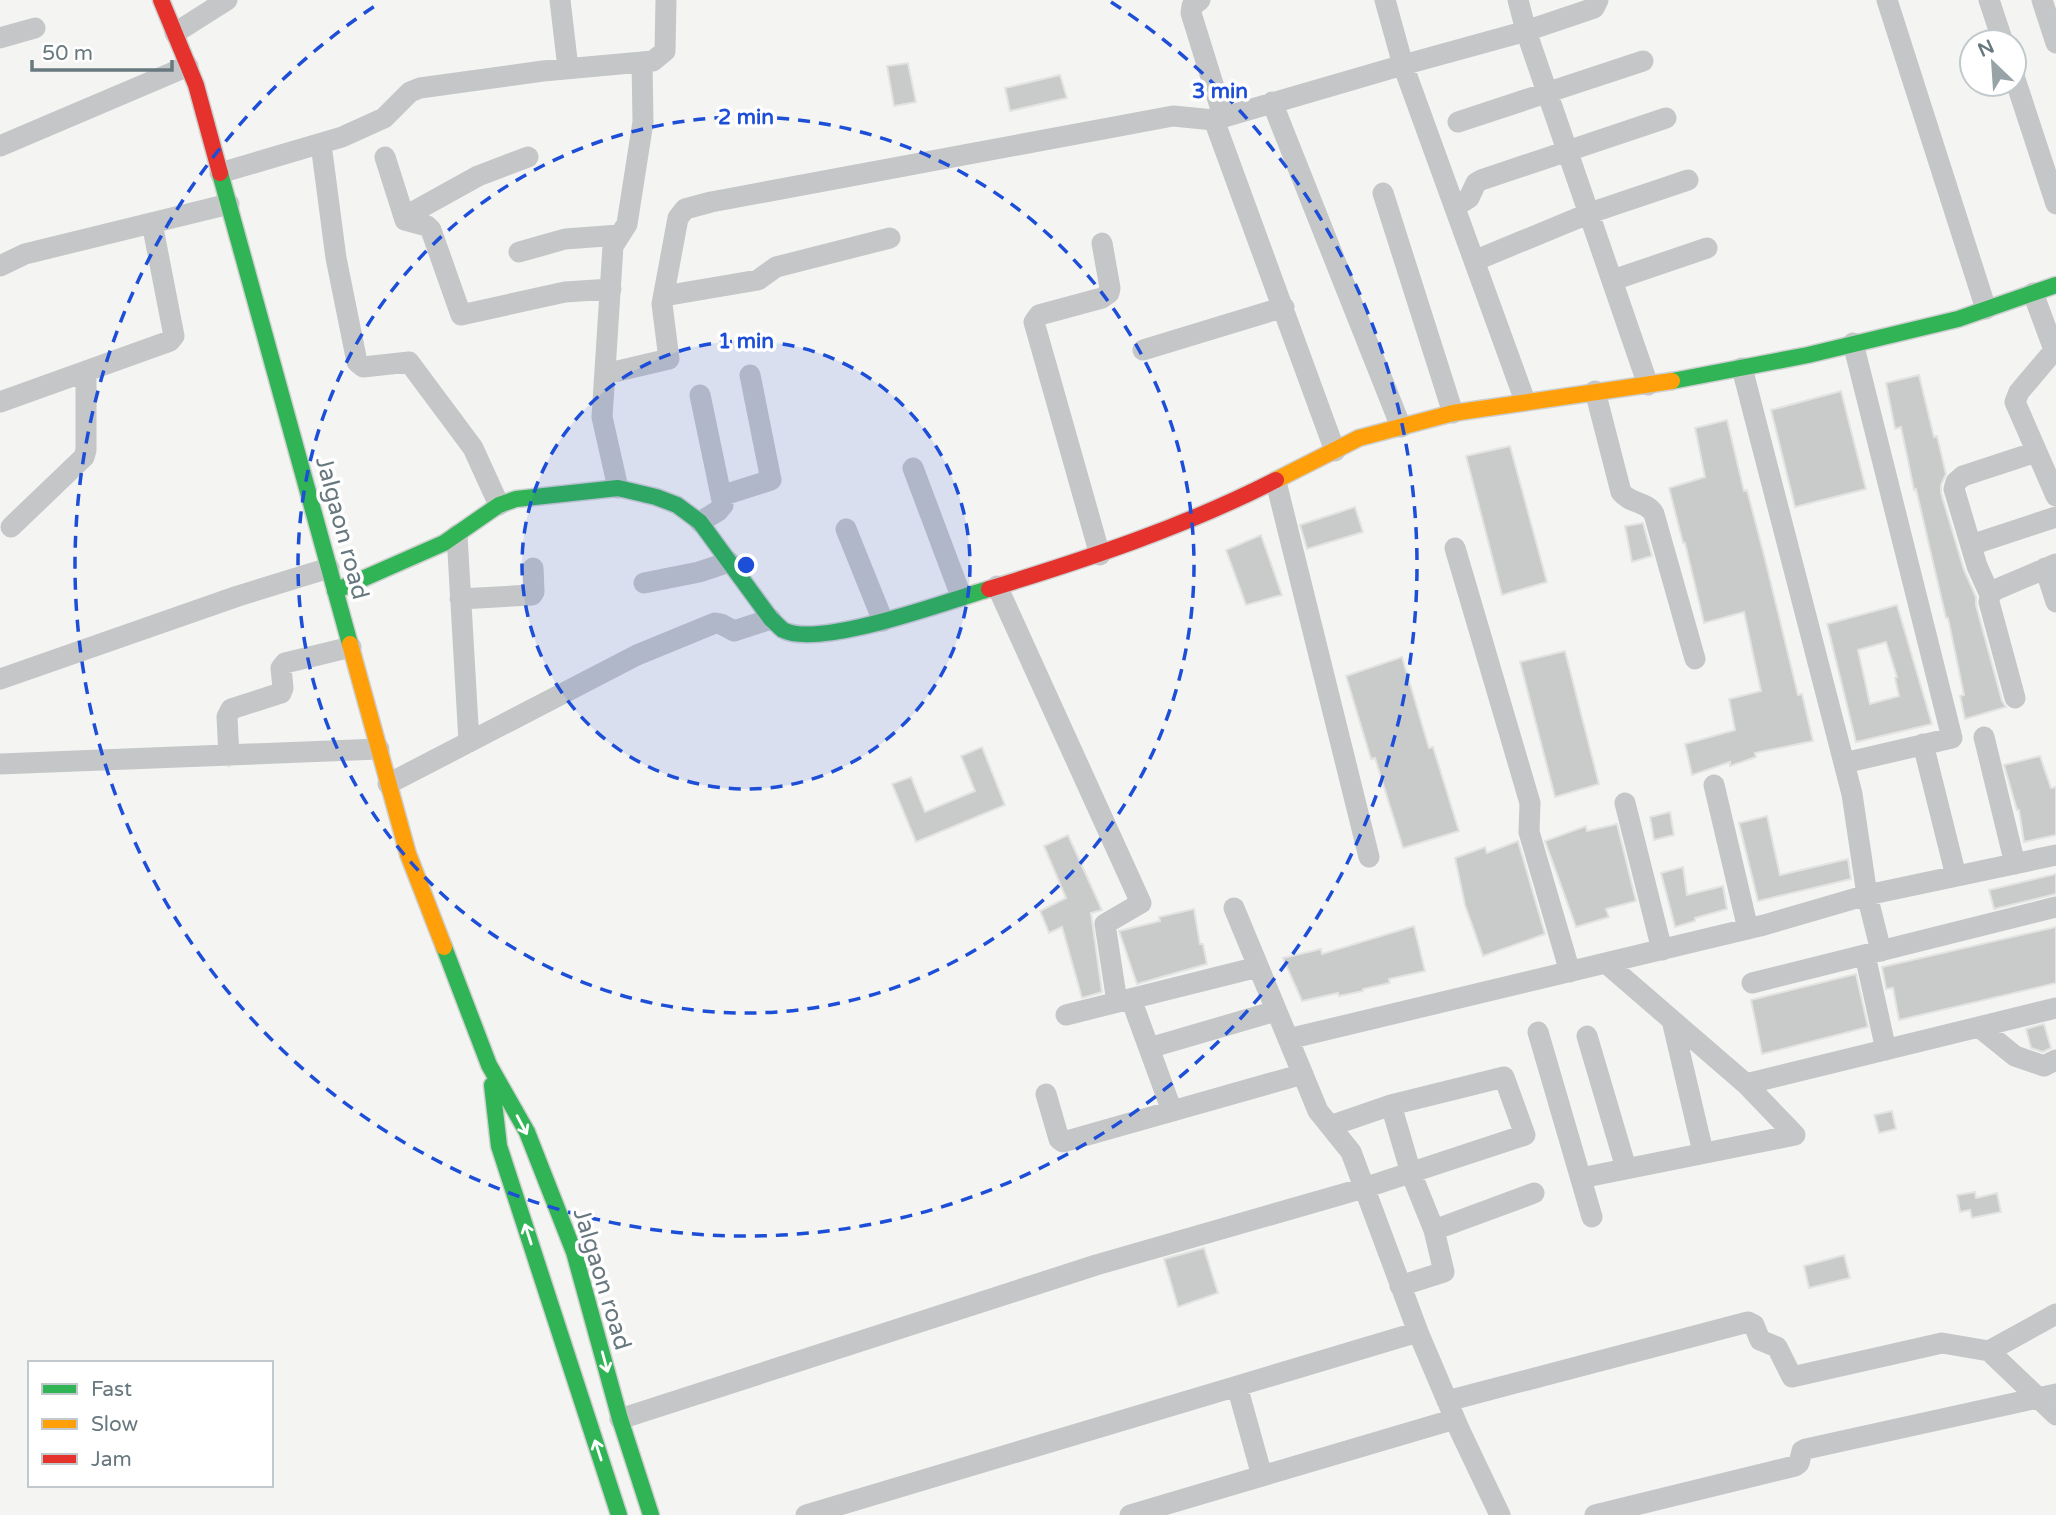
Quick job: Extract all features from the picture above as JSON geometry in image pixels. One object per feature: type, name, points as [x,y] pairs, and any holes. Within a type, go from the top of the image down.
[{"type":"main road","name":"Jalgaon road","points":[[161,0],[196,85],[408,854],[489,1065],[527,1132],[574,1252],[620,1419],[651,1515]]},
{"type":"main road","points":[[335,591],[444,542],[499,505],[516,499],[618,488],[677,505],[700,522],[771,619],[784,630],[824,634],[883,621],[1100,555],[1228,505],[1359,438],[1453,413],[1647,385],[1808,355],[1958,319],[2056,285]]},
{"type":"main road","name":"Jalgaon road","points":[[489,1065],[499,1146],[619,1515]]},
{"type":"street","points":[[174,33],[228,0]]},
{"type":"street","points":[[560,0],[568,68]]},
{"type":"street","points":[[220,173],[342,137],[384,118],[414,89],[568,68],[653,61],[665,51],[666,0]]},
{"type":"street","points":[[1200,0],[1192,6],[1191,13],[1218,118],[1335,451]]},
{"type":"street","points":[[1385,0],[1403,65],[1525,401]]},
{"type":"street","points":[[1518,0],[1526,31],[1647,385]]},
{"type":"street","points":[[605,374],[669,359],[662,309],[678,218],[685,209],[1173,116],[1218,118],[1526,31],[1594,8],[1598,0]]},
{"type":"street","points":[[1887,0],[1986,309]]},
{"type":"street","points":[[1989,0],[1998,28]]},
{"type":"street","points":[[2042,0],[2056,43]]},
{"type":"street","points":[[0,38],[35,28]]},
{"type":"street","points":[[1458,122],[1643,61]]},
{"type":"street","points":[[618,488],[602,417],[613,246],[627,224],[643,122],[642,62]]},
{"type":"street","points":[[0,146],[188,66]]},
{"type":"street","points":[[2025,98],[2046,140],[2056,204]]},
{"type":"street","points":[[1272,102],[1401,427]]},
{"type":"street","points":[[1455,207],[1469,198],[1476,183],[1481,180],[1666,118]]},
{"type":"street","points":[[321,144],[337,264],[357,362],[363,367],[409,362],[473,448],[499,505]]},
{"type":"street","points":[[385,156],[404,218],[407,222],[427,226],[431,230],[461,315],[565,292],[611,289]]},
{"type":"street","points":[[404,218],[478,176],[528,157]]},
{"type":"street","points":[[1474,261],[1590,213],[1688,180]]},
{"type":"street","points":[[1383,193],[1453,413]]},
{"type":"street","points":[[0,266],[26,254],[229,204]]},
{"type":"street","points":[[0,402],[170,341],[174,336],[152,223]]},
{"type":"street","points":[[519,252],[565,239],[619,235]]},
{"type":"street","points":[[664,296],[758,280],[776,267],[890,238]]},
{"type":"street","points":[[1100,555],[1034,322],[1039,315],[1102,298],[1109,293],[1102,243]]},
{"type":"street","points":[[1613,280],[1707,248]]},
{"type":"street","points":[[2033,293],[2053,347],[2052,353],[2019,392],[2015,402],[2056,496]]},
{"type":"street","points":[[1143,350],[1283,307]]},
{"type":"street","points":[[1844,764],[1952,738],[1853,343]]},
{"type":"street","points":[[1742,368],[1852,794],[1886,1050]]},
{"type":"street","points":[[10,527],[85,457],[86,371]]},
{"type":"street","points":[[721,496],[771,480],[750,374]]},
{"type":"street","points":[[1595,391],[1621,492],[1629,499],[1648,507],[1654,514],[1695,659]]},
{"type":"street","points":[[700,395],[722,508],[700,522]]},
{"type":"street","points":[[2015,698],[1989,602],[1990,595],[1976,566],[1954,489],[1956,482],[1963,476],[2036,452]]},
{"type":"street","points":[[913,468],[961,596]]},
{"type":"street","points":[[1276,482],[1368,857]]},
{"type":"street","points":[[1972,545],[2056,517]]},
{"type":"street","points":[[846,529],[883,621]]},
{"type":"street","points":[[457,535],[469,742]]},
{"type":"street","points":[[1455,548],[1530,803],[1529,832],[1570,972]]},
{"type":"street","points":[[644,583],[699,572],[729,562]]},
{"type":"street","points":[[1990,595],[1995,590],[2051,566],[2056,602]]},
{"type":"street","points":[[0,679],[237,596],[329,568]]},
{"type":"street","points":[[460,599],[532,595],[533,568]]},
{"type":"street","points":[[997,586],[1140,903],[1105,924],[1124,1000],[1149,1048],[1172,1111]]},
{"type":"street","points":[[388,784],[659,645],[718,622],[734,631],[771,619]]},
{"type":"street","points":[[229,755],[227,717],[231,709],[281,692],[281,668],[285,663],[351,647]]},
{"type":"street","points":[[1984,737],[2015,864]]},
{"type":"street","points":[[1923,744],[1955,876]]},
{"type":"street","points":[[0,763],[379,749]]},
{"type":"street","points":[[1714,785],[1748,929]]},
{"type":"street","points":[[1625,803],[1662,950]]},
{"type":"street","points":[[1288,1039],[1748,929],[1867,895],[2056,855]]},
{"type":"street","points":[[1234,908],[1318,1111],[1351,1152],[1418,1332],[1500,1515]]},
{"type":"street","points":[[1752,982],[2056,908]]},
{"type":"street","points":[[1581,1178],[1795,1135],[1746,1084],[1606,963]]},
{"type":"street","points":[[1066,1015],[1258,967]]},
{"type":"street","points":[[1746,1084],[2056,1008]]},
{"type":"street","points":[[1149,1048],[1276,1011]]},
{"type":"street","points":[[1672,1020],[1703,1152]]},
{"type":"street","points":[[1979,1027],[2015,1056],[2044,1066],[2056,1060]]},
{"type":"street","points":[[1538,1032],[1592,1217]]},
{"type":"street","points":[[1587,1036],[1626,1168]]},
{"type":"street","points":[[1046,1094],[1059,1139],[1063,1142],[1303,1074]]},
{"type":"street","points":[[620,1419],[1096,1265],[1364,1188],[1525,1135],[1504,1077],[1391,1105],[1330,1126]]},
{"type":"street","points":[[1391,1105],[1412,1173],[1434,1230],[1444,1272],[1400,1286]]},
{"type":"street","points":[[1434,1230],[1534,1193]]},
{"type":"street","points":[[1989,1351],[2056,1314]]},
{"type":"street","points":[[1130,1515],[1262,1476],[1451,1410],[1748,1322],[1754,1325],[1759,1340],[1777,1347],[1792,1377],[1942,1343],[1989,1351],[2047,1396],[2056,1415]]},
{"type":"street","points":[[806,1515],[1418,1332]]},
{"type":"street","points":[[1237,1386],[1262,1476]]},
{"type":"street","points":[[1595,1515],[1795,1466],[1806,1448],[2047,1396]]},
{"type":"building","points":[[908,63],[916,102],[894,106],[887,66]]},
{"type":"building","points":[[1060,75],[1067,98],[1010,111],[1005,88]]},
{"type":"building","points":[[1919,375],[1946,474],[1941,493],[1964,570],[1976,597],[2002,701],[2006,707],[1965,719],[1960,696],[1964,695],[1948,618],[1916,489],[1914,490],[1901,427],[1895,429],[1886,383]]},
{"type":"building","points":[[1841,391],[1866,489],[1795,507],[1771,410]]},
{"type":"building","points":[[1727,420],[1798,695],[1802,694],[1813,741],[1755,753],[1756,757],[1730,766],[1730,762],[1692,775],[1685,744],[1735,730],[1729,699],[1761,691],[1744,612],[1704,623],[1669,488],[1705,477],[1695,428]]},
{"type":"building","points":[[1510,446],[1547,582],[1502,595],[1466,456]]},
{"type":"building","points":[[1355,507],[1363,532],[1307,549],[1300,525]]},
{"type":"building","points":[[1643,523],[1652,556],[1632,562],[1625,526]]},
{"type":"building","points":[[1261,535],[1282,595],[1246,605],[1226,550]]},
{"type":"building","points":[[1897,605],[1932,724],[1856,742],[1827,624]],"holes":[[[1886,642],[1897,677],[1899,696],[1870,704],[1858,650]]]},
{"type":"building","points":[[1565,651],[1599,784],[1555,797],[1520,662]]},
{"type":"building","points":[[1402,657],[1429,748],[1433,747],[1459,831],[1403,848],[1375,758],[1371,759],[1346,676]]},
{"type":"building","points":[[982,747],[1005,805],[916,842],[892,784],[911,777],[925,812],[975,791],[961,756]]},
{"type":"building","points":[[2040,756],[2051,788],[2056,787],[2056,835],[2024,842],[2019,810],[2004,765]]},
{"type":"building","points":[[1670,812],[1674,835],[1654,840],[1650,817]]},
{"type":"building","points":[[1767,816],[1780,875],[1848,859],[1851,879],[1758,901],[1739,823]]},
{"type":"building","points":[[1617,824],[1636,901],[1606,909],[1609,917],[1576,927],[1545,841],[1586,826],[1587,831]]},
{"type":"building","points":[[1068,835],[1102,910],[1091,913],[1102,992],[1082,998],[1062,927],[1049,933],[1040,911],[1066,898],[1044,846]]},
{"type":"building","points":[[1518,841],[1545,934],[1483,956],[1465,905],[1455,858],[1485,847],[1487,853]]},
{"type":"building","points":[[1683,867],[1687,895],[1723,886],[1727,909],[1675,927],[1661,873]]},
{"type":"building","points":[[2056,874],[2056,894],[1994,909],[1989,890]]},
{"type":"building","points":[[1194,909],[1200,944],[1203,944],[1207,964],[1137,984],[1119,931],[1160,921],[1159,917]]},
{"type":"building","points":[[1414,926],[1425,971],[1389,979],[1390,983],[1363,991],[1302,1001],[1283,958],[1321,949],[1322,954]]},
{"type":"building","points":[[2056,927],[2056,983],[1899,1020],[1893,988],[1886,989],[1882,967]]},
{"type":"building","points":[[1856,974],[1868,1027],[1762,1054],[1751,1000]]},
{"type":"building","points":[[2044,1024],[2051,1048],[2043,1052],[2031,1048],[2026,1029]]},
{"type":"building","points":[[1892,1111],[1896,1129],[1879,1133],[1874,1115]]},
{"type":"building","points":[[1975,1192],[1976,1198],[1997,1193],[2001,1212],[1972,1218],[1970,1210],[1960,1212],[1957,1195]]},
{"type":"building","points":[[1204,1248],[1218,1293],[1178,1307],[1164,1259]]},
{"type":"building","points":[[1844,1255],[1850,1278],[1809,1288],[1804,1266]]},
{"type":"traffic: fast","points":[[220,173],[350,644]]},
{"type":"traffic: fast","points":[[1672,381],[1808,355],[1958,319],[2056,285]]},
{"type":"traffic: fast","points":[[335,591],[444,543],[499,505],[516,499],[618,488],[677,505],[700,522],[771,619],[783,630],[801,634],[853,629],[989,589]]},
{"type":"traffic: fast","points":[[444,947],[489,1065],[527,1132],[574,1252],[620,1419],[651,1515]]},
{"type":"traffic: fast","points":[[492,1085],[499,1146],[619,1515]]},
{"type":"traffic: slow","points":[[1276,480],[1359,438],[1453,413],[1672,381]]},
{"type":"traffic: slow","points":[[350,644],[408,854],[444,947]]},
{"type":"traffic: jam","points":[[161,0],[196,85],[220,173]]},
{"type":"traffic: jam","points":[[989,589],[1135,541],[1206,513],[1276,480]]}]
